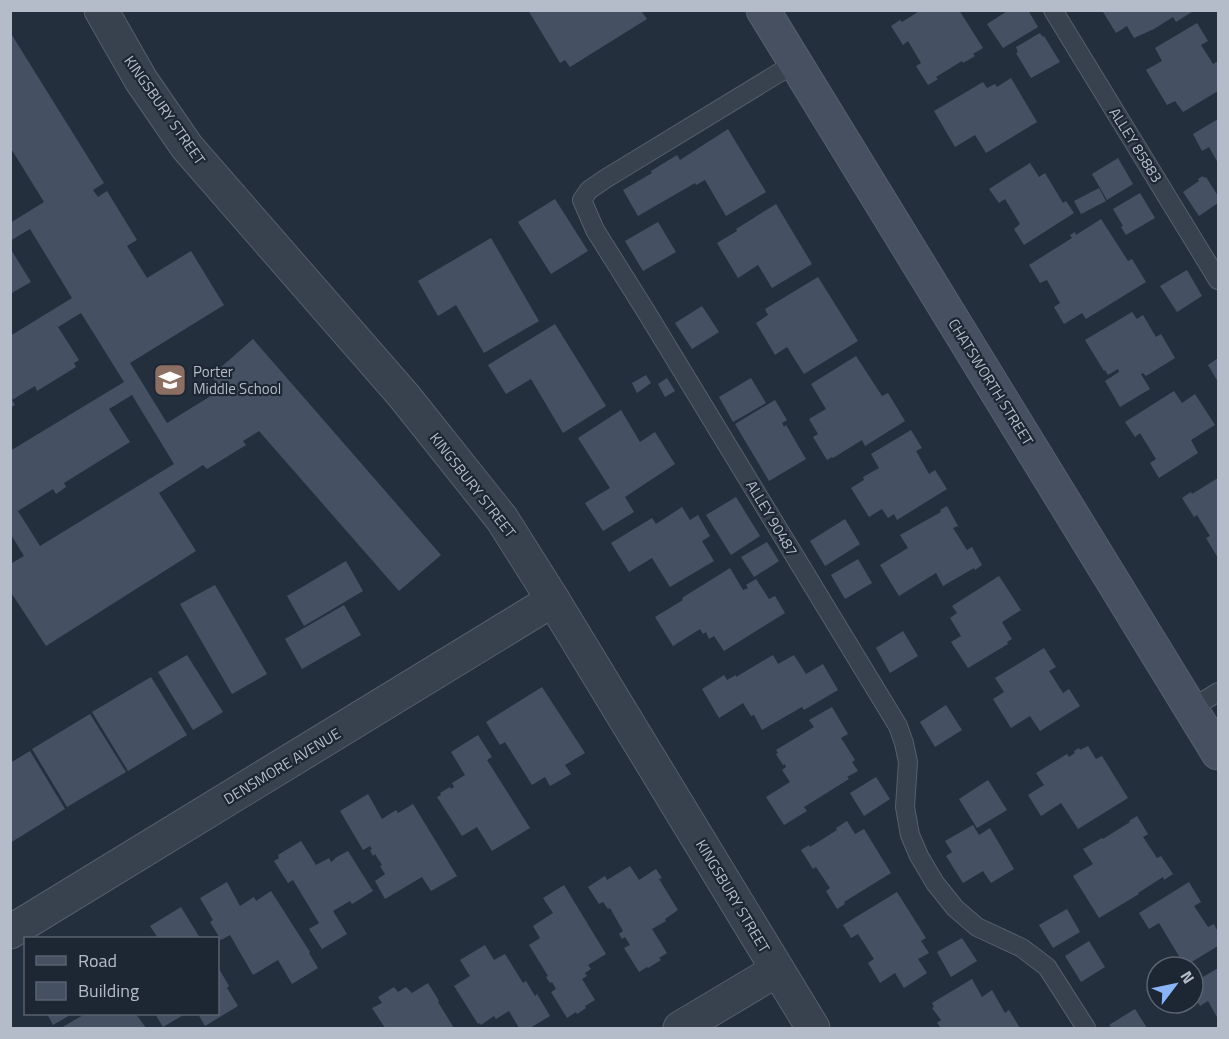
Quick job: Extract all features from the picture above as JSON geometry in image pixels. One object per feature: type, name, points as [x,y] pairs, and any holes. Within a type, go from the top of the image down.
[{"type":"main road","name":"CHATSWORTH STREET","points":[[762,10],[1205,700],[1218,753]]},
{"type":"street","name":"KINGSBURY STREET","points":[[101,10],[141,80],[187,147],[404,396],[502,519],[813,1029]]},
{"type":"street","name":"DENSMORE AVENUE","points":[[10,932],[553,600]]},
{"type":"street","points":[[680,1029],[777,969]]},
{"type":"lane","name":"ALLEY 85883","points":[[1053,10],[1218,280]]},
{"type":"lane","name":"ALLEY 90487","points":[[795,63],[597,184],[582,200],[595,230],[898,726],[908,762],[905,807],[910,835],[935,883],[955,908],[977,927],[1022,948],[1047,968],[1086,1029]]},
{"type":"building","points":[[528,10],[645,10],[642,12],[647,19],[570,67],[565,60],[560,63]]},
{"type":"building","points":[[921,10],[959,10],[983,48],[973,54],[975,56],[936,77],[938,79],[928,85],[916,66],[921,63],[908,41],[903,45],[891,26]]},
{"type":"building","points":[[1009,10],[1028,10],[1038,27],[1003,48],[987,24]]},
{"type":"building","points":[[1106,10],[1195,10],[1176,22],[1173,17],[1134,38],[1127,26],[1116,33],[1103,12]]},
{"type":"building","points":[[1197,23],[1208,41],[1201,45],[1213,64],[1218,61],[1218,91],[1183,112],[1175,101],[1167,105],[1146,70],[1162,61],[1155,48]]},
{"type":"building","points":[[10,32],[104,183],[93,190],[98,197],[107,191],[137,240],[127,246],[147,278],[191,251],[224,305],[130,363],[167,423],[222,389],[211,376],[253,339],[441,555],[399,591],[259,431],[243,441],[246,445],[207,469],[203,465],[159,493],[196,551],[46,646],[10,591],[10,564],[24,556],[10,533],[10,451],[124,382],[81,313],[58,327],[79,360],[74,363],[76,367],[37,391],[35,386],[12,400],[15,405],[10,408],[10,336],[72,298],[30,229],[10,241],[10,223],[44,202],[10,147]],"holes":[[[132,395],[174,464],[40,546],[18,511],[53,489],[56,494],[66,487],[64,483],[130,442],[109,409]]]},
{"type":"building","points":[[1040,33],[1060,62],[1031,78],[1016,53],[1018,52],[1016,47]]},
{"type":"building","points":[[1011,78],[1037,122],[986,153],[975,135],[955,147],[934,111],[983,82],[987,88],[995,84],[997,87]]},
{"type":"building","points":[[1218,119],[1218,163],[1209,147],[1202,151],[1193,134]]},
{"type":"building","points":[[728,129],[766,192],[726,216],[705,180],[696,185],[695,183],[638,216],[623,190],[677,155],[680,160]]},
{"type":"building","points":[[1118,158],[1133,184],[1107,200],[1092,174]]},
{"type":"building","points":[[1030,163],[1039,177],[1045,173],[1063,203],[1066,201],[1074,213],[1024,245],[1014,229],[1020,224],[1005,199],[999,203],[989,189]]},
{"type":"building","points":[[1203,176],[1218,196],[1218,203],[1199,216],[1183,192]]},
{"type":"building","points":[[1099,188],[1106,201],[1081,214],[1074,201]]},
{"type":"building","points":[[1140,193],[1155,218],[1126,235],[1113,209]]},
{"type":"building","points":[[555,199],[588,251],[551,274],[518,222]]},
{"type":"building","points":[[776,204],[812,264],[772,288],[758,265],[738,278],[717,243]]},
{"type":"building","points":[[1101,219],[1128,261],[1132,259],[1146,282],[1086,319],[1082,313],[1064,324],[1054,307],[1060,303],[1047,280],[1040,283],[1029,265],[1072,238],[1070,235],[1075,232],[1076,235]]},
{"type":"building","points":[[658,222],[676,252],[643,271],[625,241]]},
{"type":"building","points":[[491,238],[539,321],[484,353],[456,305],[438,316],[418,281]]},
{"type":"building","points":[[10,248],[31,282],[10,294]]},
{"type":"building","points":[[1187,270],[1202,296],[1177,312],[1160,286]]},
{"type":"building","points":[[818,277],[858,341],[804,374],[787,347],[775,355],[756,323],[768,315],[765,309]]},
{"type":"building","points":[[702,306],[719,332],[692,349],[675,323]]},
{"type":"building","points":[[1132,312],[1137,319],[1143,315],[1156,337],[1161,334],[1175,358],[1146,376],[1141,374],[1150,389],[1120,407],[1105,381],[1119,372],[1118,369],[1108,375],[1085,340]]},
{"type":"building","points":[[555,324],[606,406],[563,433],[531,379],[506,394],[488,365]]},
{"type":"building","points":[[856,356],[882,396],[888,393],[905,421],[865,446],[862,440],[827,460],[813,437],[818,434],[809,419],[826,409],[811,384]]},
{"type":"building","points":[[1218,358],[1218,382],[1208,365]]},
{"type":"building","points":[[646,375],[651,383],[637,393],[632,383]]},
{"type":"building","points":[[667,378],[675,391],[665,397],[658,384]]},
{"type":"building","points":[[751,378],[766,403],[733,422],[719,397]]},
{"type":"building","points":[[1174,391],[1182,403],[1195,394],[1215,425],[1191,440],[1198,453],[1159,478],[1150,463],[1156,459],[1140,433],[1135,437],[1125,422]]},
{"type":"building","points":[[775,400],[787,420],[782,423],[784,427],[786,425],[806,459],[769,481],[735,424]]},
{"type":"building","points":[[621,410],[640,442],[655,432],[675,464],[625,497],[634,512],[603,531],[585,503],[610,488],[578,438]]},
{"type":"building","points":[[911,430],[922,448],[916,451],[929,474],[935,470],[947,489],[897,520],[894,514],[888,518],[882,509],[869,517],[851,488],[864,480],[863,477],[879,468],[871,454]]},
{"type":"building","points":[[1218,478],[1218,558],[1206,538],[1210,536],[1197,515],[1194,517],[1182,498]]},
{"type":"building","points":[[736,497],[760,536],[731,555],[706,515]]},
{"type":"building","points":[[947,506],[958,526],[953,528],[967,550],[972,547],[982,565],[943,586],[936,573],[899,596],[880,565],[908,548],[900,535],[941,512],[940,510]]},
{"type":"building","points":[[682,507],[690,520],[698,515],[710,536],[702,541],[714,561],[670,587],[652,558],[629,572],[611,543],[652,518],[656,524]]},
{"type":"building","points":[[845,519],[860,544],[825,566],[810,541]]},
{"type":"building","points":[[767,542],[779,561],[754,577],[741,557]]},
{"type":"building","points":[[858,559],[872,583],[845,599],[831,575]]},
{"type":"building","points":[[346,561],[363,591],[304,626],[287,596]]},
{"type":"building","points":[[730,568],[743,590],[748,588],[746,585],[756,579],[769,599],[775,596],[785,613],[724,651],[714,636],[709,639],[706,632],[703,634],[700,629],[673,646],[655,617]]},
{"type":"building","points":[[999,576],[1021,610],[1002,622],[1012,639],[1007,642],[1008,644],[968,668],[951,642],[961,636],[950,618],[957,613],[952,606]]},
{"type":"building","points":[[215,585],[267,674],[232,694],[180,604]]},
{"type":"building","points":[[344,605],[361,635],[302,669],[285,639]]},
{"type":"building","points":[[903,631],[918,656],[890,673],[876,648]]},
{"type":"building","points":[[1044,648],[1056,667],[1049,671],[1063,693],[1069,689],[1080,706],[1040,731],[1030,716],[1011,728],[993,699],[1004,692],[995,678]]},
{"type":"building","points":[[187,655],[223,712],[193,730],[158,672]]},
{"type":"building","points":[[773,655],[778,664],[794,655],[806,674],[823,664],[838,690],[804,710],[802,707],[762,730],[754,715],[751,716],[743,703],[719,718],[702,689],[724,675],[727,680],[736,675],[736,677]]},
{"type":"building","points":[[151,677],[187,735],[128,771],[92,712]]},
{"type":"building","points":[[542,687],[585,753],[565,765],[571,774],[550,786],[545,777],[532,785],[505,742],[500,745],[486,722]]},
{"type":"building","points":[[946,705],[962,730],[935,747],[920,722]]},
{"type":"building","points":[[832,707],[848,734],[841,738],[855,760],[852,762],[858,771],[804,807],[807,811],[784,825],[766,797],[790,782],[782,770],[786,767],[785,764],[783,765],[776,750],[814,727],[809,720]]},
{"type":"building","points":[[90,714],[126,772],[67,807],[32,749]]},
{"type":"building","points":[[478,735],[492,757],[487,760],[530,828],[492,851],[477,827],[462,836],[437,797],[450,787],[451,789],[454,787],[452,783],[465,775],[451,752]]},
{"type":"building","points":[[1088,746],[1096,759],[1102,756],[1128,798],[1078,829],[1061,803],[1041,816],[1028,795],[1044,785],[1036,773],[1067,754],[1069,757],[1079,748],[1080,750]]},
{"type":"building","points":[[30,751],[65,809],[10,843],[10,763]]},
{"type":"building","points":[[876,777],[890,799],[864,816],[850,793]]},
{"type":"building","points":[[988,780],[1007,810],[977,828],[959,799]]},
{"type":"building","points":[[368,794],[382,819],[396,810],[398,813],[413,804],[457,876],[431,891],[422,877],[385,899],[375,881],[385,874],[380,866],[382,865],[375,854],[373,856],[370,846],[363,850],[340,811]]},
{"type":"building","points":[[1137,816],[1148,834],[1143,837],[1157,858],[1161,856],[1173,874],[1164,880],[1163,877],[1099,918],[1073,876],[1093,864],[1083,849],[1103,839]]},
{"type":"building","points":[[847,821],[855,834],[864,829],[891,873],[844,902],[845,904],[837,909],[826,891],[830,888],[816,867],[813,869],[801,850],[837,830],[836,828]]},
{"type":"building","points":[[973,825],[979,835],[990,828],[1014,869],[991,883],[983,871],[963,883],[946,856],[952,852],[945,841]]},
{"type":"building","points":[[301,841],[316,865],[329,858],[331,862],[348,851],[373,891],[352,904],[350,901],[333,911],[347,934],[322,949],[309,929],[319,923],[293,880],[288,883],[274,861],[279,858],[278,855]]},
{"type":"building","points":[[630,866],[639,880],[656,869],[662,878],[659,879],[678,910],[665,919],[666,921],[652,929],[667,953],[659,958],[661,960],[639,972],[624,948],[630,945],[625,937],[622,939],[619,934],[623,931],[610,908],[608,909],[603,902],[599,904],[588,887],[605,876],[607,880]]},
{"type":"building","points":[[227,882],[240,906],[254,897],[256,901],[271,891],[318,968],[292,984],[278,960],[253,975],[230,935],[221,940],[200,898]]},
{"type":"building","points":[[1189,882],[1201,902],[1194,906],[1208,927],[1214,924],[1218,932],[1218,946],[1203,955],[1178,955],[1159,923],[1149,929],[1139,913]]},
{"type":"building","points":[[564,885],[606,954],[588,965],[591,969],[582,979],[595,1000],[577,1014],[576,1012],[567,1018],[551,992],[556,989],[546,977],[548,976],[529,945],[540,938],[533,926],[553,913],[543,898]]},
{"type":"building","points":[[897,892],[926,938],[921,941],[929,953],[918,959],[927,973],[904,988],[895,973],[880,983],[868,963],[874,959],[858,934],[851,938],[843,925]]},
{"type":"building","points":[[181,907],[199,937],[157,937],[150,926]]},
{"type":"building","points":[[1067,909],[1080,932],[1053,948],[1039,925]]},
{"type":"building","points":[[962,938],[977,961],[951,977],[937,952]]},
{"type":"building","points":[[1089,941],[1105,967],[1081,982],[1065,956]]},
{"type":"building","points":[[485,945],[494,960],[505,954],[523,983],[526,981],[535,996],[537,994],[550,1016],[530,1028],[519,1028],[509,1011],[496,1019],[494,1016],[481,1025],[478,1024],[454,986],[470,976],[460,960]]},
{"type":"building","points":[[1218,968],[1218,1019],[1208,1001],[1205,1003],[1205,976]]},
{"type":"building","points":[[219,969],[238,1006],[205,1026],[199,1015],[219,1015]]},
{"type":"building","points":[[972,979],[982,997],[992,990],[1005,1013],[1009,1010],[1020,1028],[941,1028],[937,1023],[941,1020],[932,1008],[934,1007],[932,1003]]},
{"type":"building","points":[[428,983],[454,1028],[385,1028],[372,1008],[382,1003],[378,997],[394,987],[398,992],[406,987],[412,993]]},
{"type":"building","points":[[1135,1009],[1147,1028],[1112,1028],[1109,1025]]},
{"type":"building","points":[[48,1015],[70,1015],[53,1025]]},
{"type":"building","points":[[83,1015],[137,1015],[146,1028],[61,1028]]},
{"type":"building","points":[[156,1015],[183,1015],[163,1027]]},
{"type":"place","name":"Porter Middle School","points":[[170,380]]}]
